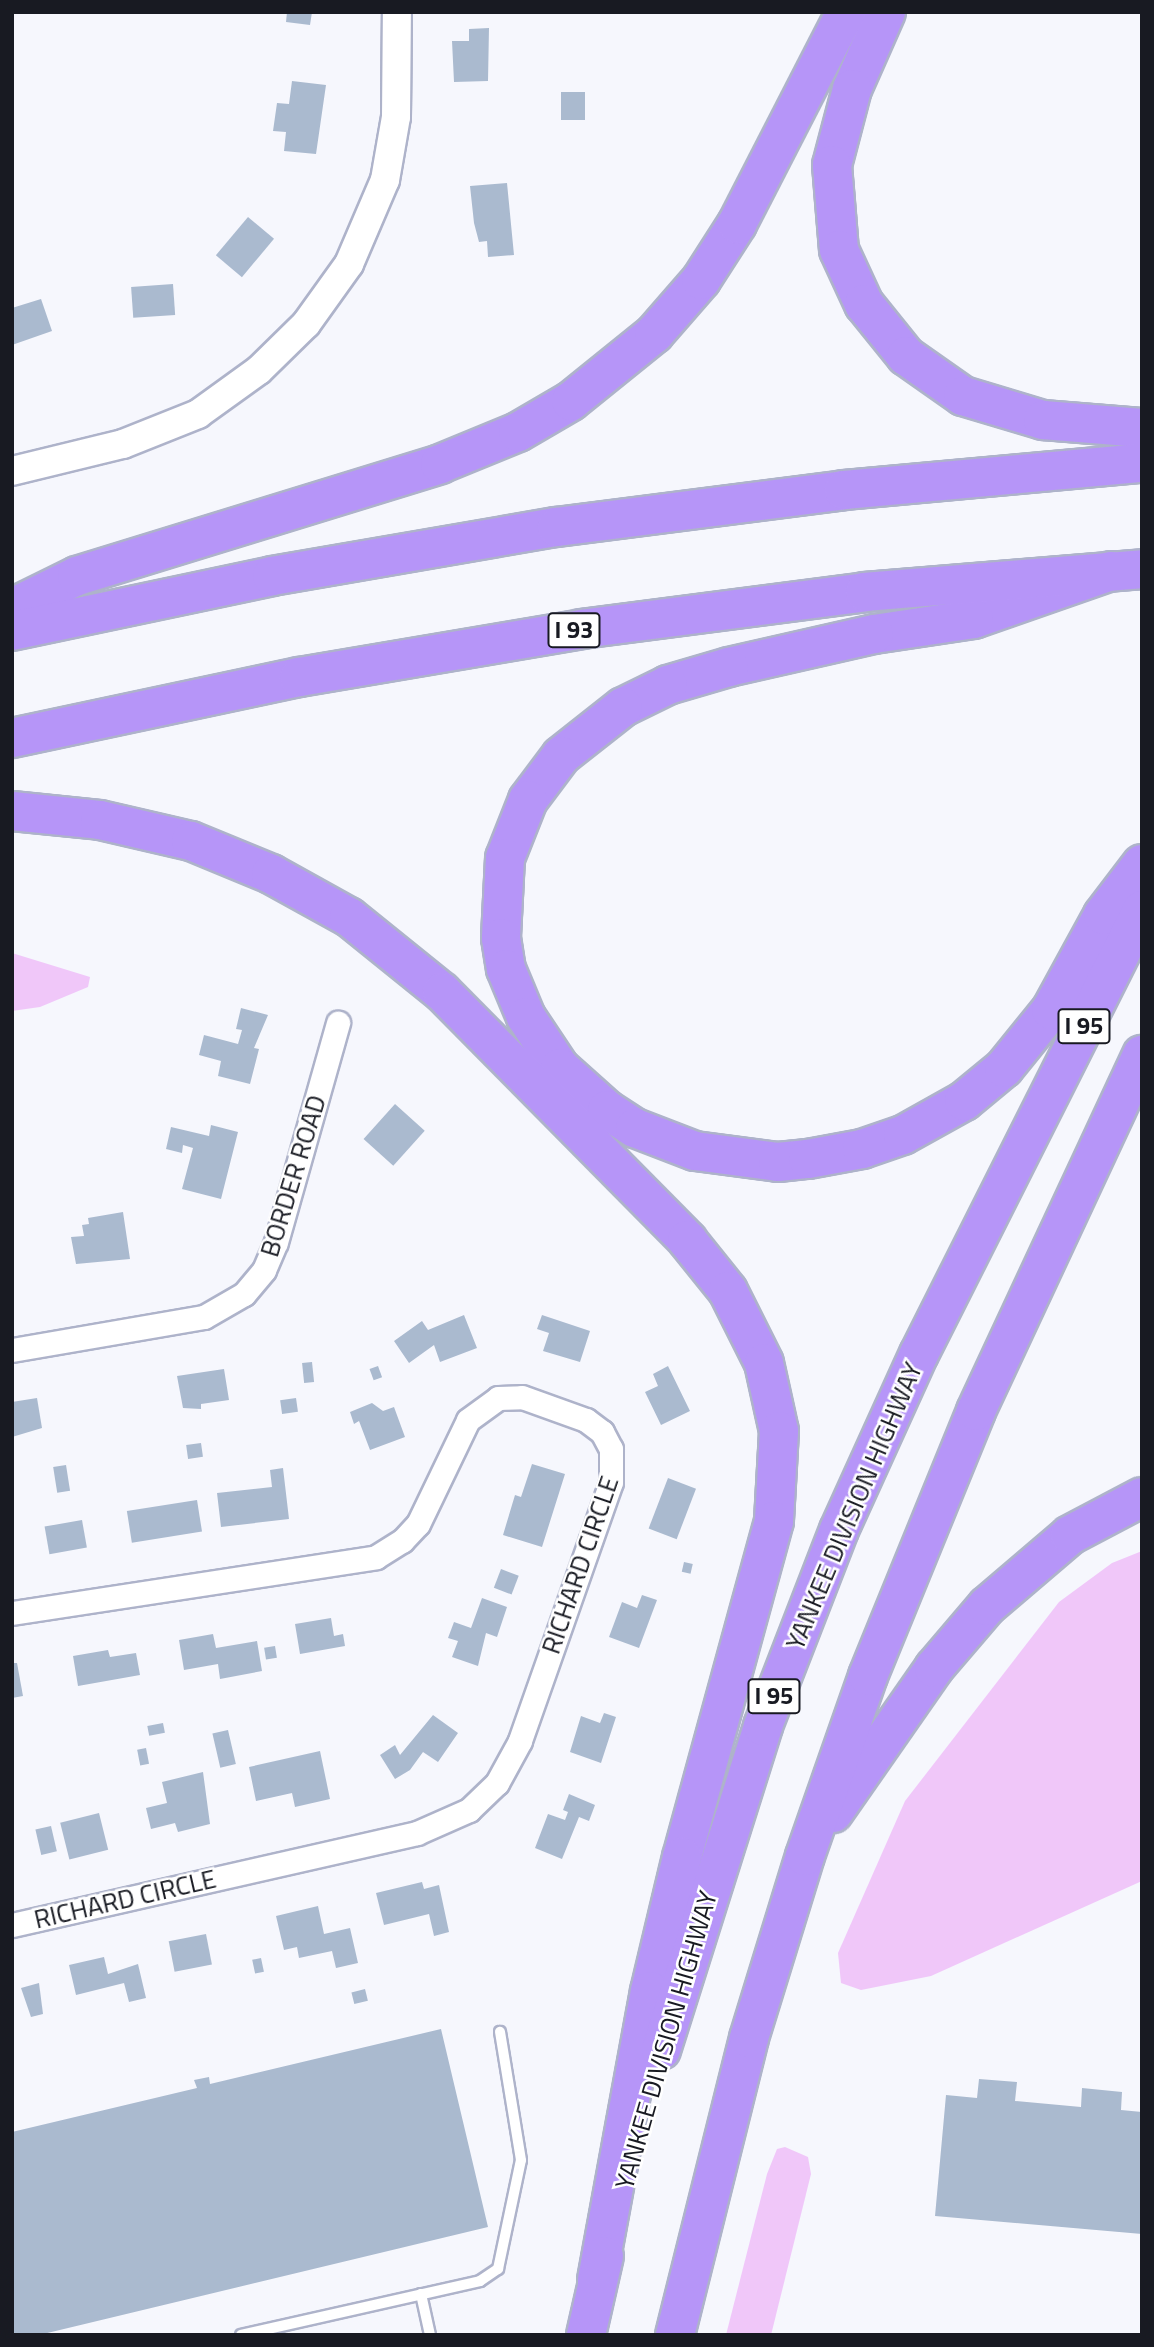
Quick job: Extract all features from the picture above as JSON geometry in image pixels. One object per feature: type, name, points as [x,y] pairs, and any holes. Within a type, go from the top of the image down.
[{"type":"highway","points":[[12,608],[78,576],[440,464],[518,432],[571,401],[654,334],[701,280],[737,224],[846,12]]},
{"type":"highway","points":[[886,12],[848,100],[832,165],[835,230],[845,269],[858,296],[906,356],[963,396],[1043,419],[1142,428]]},
{"type":"highway","points":[[12,631],[286,573],[557,527],[844,490],[1142,463]]},
{"type":"highway","points":[[1126,570],[974,619],[860,637],[729,667],[668,685],[623,707],[561,755],[528,800],[505,858],[499,896],[500,938],[506,969],[526,1017],[560,1068],[607,1110],[635,1128],[705,1153],[778,1162],[808,1159],[862,1149],[903,1135],[953,1108],[1004,1068],[1051,1010],[1103,915],[1142,864]]},
{"type":"highway","name":"I 93","points":[[12,738],[299,677],[528,637],[783,602],[1126,570]]},
{"type":"highway","points":[[12,811],[100,820],[191,841],[271,874],[349,917],[442,992],[687,1240],[728,1291],[764,1363],[779,1431],[774,1521],[682,1857],[650,1991],[597,2280]]},
{"type":"highway","name":"YANKEE DIVISION HIGHWAY","points":[[586,2335],[597,2280],[703,1911],[797,1635],[919,1354],[1142,909]]},
{"type":"highway","name":"I 95","points":[[675,2335],[723,2131],[805,1856],[868,1676],[939,1497],[1142,1055]]},
{"type":"highway","points":[[805,1856],[961,1632],[1070,1535],[1142,1496]]},
{"type":"street","points":[[12,471],[123,444],[198,414],[250,379],[306,324],[349,264],[385,180],[396,107],[397,12]]},
{"type":"street","name":"BORDER ROAD","points":[[12,1350],[204,1317],[244,1294],[264,1270],[276,1242],[338,1023]]},
{"type":"street","name":"RICHARD CIRCLE","points":[[12,1612],[376,1557],[402,1541],[418,1524],[468,1420],[498,1398],[522,1397],[586,1420],[601,1432],[613,1455],[611,1482],[520,1741],[497,1783],[469,1810],[417,1833],[12,1925]]},
{"type":"lane","points":[[241,2335],[487,2278],[499,2269],[504,2255],[521,2148],[500,2032]]},
{"type":"lane","points":[[421,2294],[430,2335]]},
{"type":"shaded area","points":[[12,953],[90,977],[88,987],[40,1007],[12,1011]]},
{"type":"shaded area","points":[[1142,1551],[1142,1881],[931,1976],[861,1990],[841,1983],[838,1953],[905,1801],[1059,1602],[1112,1563]]},
{"type":"shaded area","points":[[785,2147],[808,2157],[811,2174],[771,2335],[726,2335],[767,2174],[777,2149]]},
{"type":"building","points":[[287,12],[312,12],[310,25],[286,22]]},
{"type":"building","points":[[489,28],[488,81],[454,82],[452,41],[469,41],[469,29]]},
{"type":"building","points":[[292,81],[326,85],[316,154],[284,151],[286,132],[273,131],[277,103],[289,104]]},
{"type":"building","points":[[561,92],[585,92],[585,120],[561,120]]},
{"type":"building","points":[[507,183],[514,255],[488,257],[487,241],[479,242],[474,223],[470,186]]},
{"type":"building","points":[[248,217],[274,239],[242,277],[216,255]]},
{"type":"building","points":[[173,284],[175,315],[133,318],[131,287]]},
{"type":"building","points":[[41,299],[52,331],[12,345],[12,308]]},
{"type":"building","points":[[241,1008],[268,1015],[254,1048],[259,1049],[250,1084],[218,1076],[221,1061],[199,1055],[204,1035],[238,1044],[242,1030],[236,1029]]},
{"type":"building","points":[[395,1104],[425,1131],[393,1166],[364,1139]]},
{"type":"building","points":[[211,1125],[238,1132],[221,1199],[182,1189],[193,1148],[183,1145],[182,1153],[166,1149],[171,1127],[209,1136]]},
{"type":"building","points":[[123,1212],[130,1259],[76,1264],[71,1237],[84,1236],[82,1225],[89,1224],[88,1218]]},
{"type":"building","points":[[464,1315],[477,1348],[440,1362],[434,1345],[409,1363],[394,1341],[422,1321],[428,1330]]},
{"type":"building","points":[[542,1315],[590,1331],[580,1362],[543,1351],[549,1333],[537,1329]]},
{"type":"building","points":[[312,1362],[314,1382],[304,1383],[302,1363]]},
{"type":"building","points":[[378,1366],[382,1377],[374,1380],[370,1369]]},
{"type":"building","points":[[668,1366],[690,1411],[661,1425],[645,1392],[658,1386],[653,1374]]},
{"type":"building","points":[[224,1369],[229,1400],[201,1404],[201,1409],[183,1408],[177,1376]]},
{"type":"building","points":[[37,1398],[42,1428],[12,1437],[12,1402]]},
{"type":"building","points":[[296,1398],[298,1412],[282,1414],[280,1400]]},
{"type":"building","points":[[372,1403],[383,1411],[394,1407],[405,1437],[370,1450],[359,1421],[354,1424],[350,1412]]},
{"type":"building","points":[[201,1443],[203,1457],[188,1459],[186,1445]]},
{"type":"building","points":[[532,1464],[565,1474],[542,1547],[503,1535],[515,1495],[521,1497]]},
{"type":"building","points":[[66,1465],[70,1491],[57,1493],[53,1467]]},
{"type":"building","points":[[283,1468],[289,1519],[221,1527],[217,1493],[272,1487],[270,1470]]},
{"type":"building","points":[[668,1478],[696,1489],[677,1539],[649,1528]]},
{"type":"building","points":[[197,1500],[202,1532],[132,1543],[127,1511]]},
{"type":"building","points":[[82,1520],[87,1548],[49,1554],[45,1527]]},
{"type":"building","points":[[684,1562],[693,1564],[691,1574],[682,1572]]},
{"type":"building","points":[[501,1569],[519,1576],[512,1594],[494,1588]]},
{"type":"building","points":[[642,1595],[657,1600],[639,1648],[609,1637],[622,1602],[637,1608]]},
{"type":"building","points":[[482,1598],[507,1607],[497,1637],[486,1633],[478,1666],[452,1657],[458,1641],[448,1638],[454,1622],[471,1628]]},
{"type":"building","points":[[331,1618],[334,1636],[343,1634],[345,1646],[300,1654],[295,1624]]},
{"type":"building","points":[[213,1634],[216,1648],[257,1641],[262,1671],[220,1679],[218,1664],[184,1670],[179,1640]]},
{"type":"building","points":[[275,1646],[277,1658],[266,1660],[264,1648]]},
{"type":"building","points":[[108,1650],[110,1657],[136,1653],[140,1675],[78,1686],[73,1656]]},
{"type":"building","points":[[12,1663],[17,1663],[23,1696],[12,1698]]},
{"type":"building","points":[[604,1713],[616,1717],[601,1763],[570,1752],[581,1716],[600,1723]]},
{"type":"building","points":[[433,1715],[458,1733],[438,1762],[423,1752],[410,1770],[395,1779],[380,1755],[395,1745],[400,1755]]},
{"type":"building","points":[[163,1723],[165,1733],[149,1736],[147,1726]]},
{"type":"building","points":[[228,1730],[236,1764],[220,1768],[212,1734]]},
{"type":"building","points":[[146,1748],[149,1764],[140,1765],[137,1750]]},
{"type":"building","points":[[320,1751],[330,1799],[295,1807],[292,1793],[256,1801],[249,1767]]},
{"type":"building","points":[[203,1772],[210,1824],[178,1832],[175,1823],[151,1829],[146,1808],[167,1803],[162,1782]]},
{"type":"building","points":[[569,1794],[595,1805],[589,1821],[579,1817],[562,1859],[535,1848],[548,1814],[565,1820],[568,1812],[563,1810]]},
{"type":"building","points":[[99,1813],[108,1850],[69,1860],[60,1823]]},
{"type":"building","points":[[51,1826],[57,1851],[41,1855],[35,1830]]},
{"type":"building","points":[[422,1882],[424,1889],[439,1885],[449,1932],[434,1936],[429,1914],[384,1925],[376,1893]]},
{"type":"building","points":[[318,1906],[324,1934],[350,1928],[358,1963],[336,1968],[332,1951],[299,1958],[297,1947],[284,1950],[276,1916]]},
{"type":"building","points":[[206,1934],[212,1964],[175,1972],[169,1941]]},
{"type":"building","points":[[104,1957],[108,1974],[138,1964],[146,1998],[129,2002],[124,1983],[76,1995],[69,1965]]},
{"type":"building","points":[[261,1958],[264,1972],[255,1974],[252,1960]]},
{"type":"building","points":[[39,1983],[43,2014],[31,2017],[21,1988]]},
{"type":"building","points":[[365,1989],[368,2001],[354,2004],[351,1992]]},
{"type":"building","points":[[441,2029],[488,2227],[39,2335],[12,2335],[12,2132],[197,2088],[194,2080],[209,2077],[210,2084]]},
{"type":"building","points":[[979,2079],[1017,2082],[1015,2101],[1081,2107],[1082,2088],[1122,2092],[1121,2110],[1142,2112],[1142,2234],[935,2216],[946,2095],[977,2098]]}]
